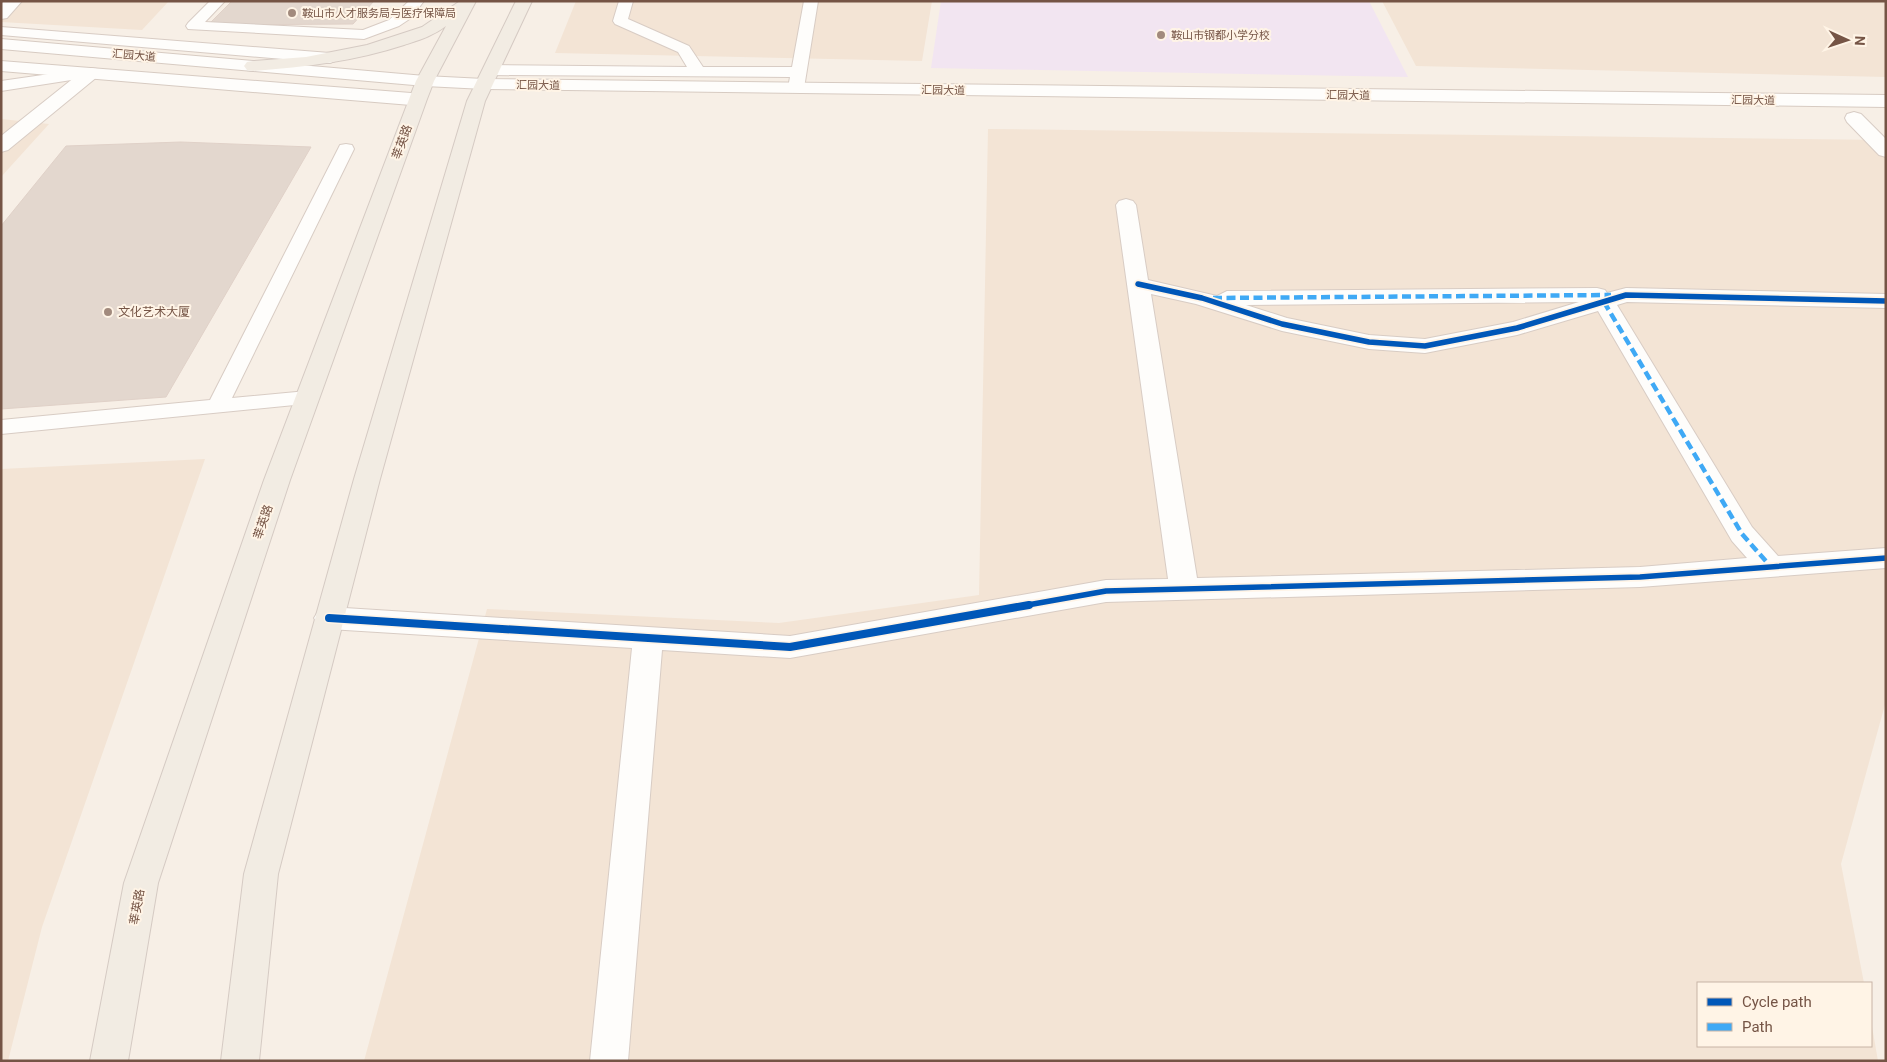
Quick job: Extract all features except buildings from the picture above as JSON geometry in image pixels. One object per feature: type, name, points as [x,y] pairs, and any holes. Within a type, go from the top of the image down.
[{"type":"main road","points":[[1,14],[14,1]]},
{"type":"main road","points":[[240,1061],[261,874],[366,479],[477,89],[524,1]]},
{"type":"main road","points":[[253,66],[306,62],[370,50],[428,32],[467,3]]},
{"type":"main road","name":"莘英路","points":[[109,1061],[141,883],[277,480],[307,398],[427,93],[467,3]]},
{"type":"main road","name":"汇园大道","points":[[1,44],[253,66],[427,93]]},
{"type":"main road","name":"汇园大道","points":[[1,66],[427,93],[477,89],[797,80],[1886,101]]},
{"type":"main road","points":[[1,146],[91,73]]},
{"type":"main road","name":"汇园大道","points":[[477,89],[1886,118]]},
{"type":"main road","points":[[1854,118],[1886,151]]},
{"type":"main road","points":[[1126,204],[1184,589]]},
{"type":"main road","points":[[1138,284],[1202,298],[1282,324],[1359,340],[1426,346],[1517,328],[1615,298]]},
{"type":"main road","points":[[1202,298],[1615,298],[1886,301]]},
{"type":"main road","points":[[1615,298],[1742,534],[1771,567]]},
{"type":"main road","points":[[329,618],[790,647],[1106,591],[1640,577],[1886,558]]},
{"type":"main road","points":[[609,1061],[648,638]]},
{"type":"lane","points":[[218,1],[193,26],[364,35],[387,27],[406,16],[417,1]]},
{"type":"lane","points":[[626,1],[620,21],[684,49],[698,72]]},
{"type":"lane","points":[[477,89],[698,72],[797,80],[811,1]]},
{"type":"lane","points":[[1,31],[330,58]]},
{"type":"lane","points":[[1,86],[91,73]]},
{"type":"lane","points":[[216,407],[346,149]]},
{"type":"lane","points":[[1,427],[307,398]]},
{"type":"shaded area","points":[[1,1],[169,1],[142,30],[1,22]]},
{"type":"shaded area","points":[[576,1],[932,1],[922,61],[555,53]]},
{"type":"shaded area","name":"鞍山市钢都小学分校","points":[[941,1],[1369,1],[1408,77],[931,68]]},
{"type":"shaded area","points":[[1382,1],[1886,1],[1886,77],[1416,66]]},
{"type":"shaded area","points":[[1,119],[49,124],[1,177]]},
{"type":"shaded area","points":[[988,129],[1886,140],[1886,701],[1841,864],[1864,982],[1697,982],[1697,1047],[1872,1047],[1872,1027],[1878,1061],[364,1061],[487,609],[779,623],[979,595]]},
{"type":"shaded area","points":[[205,459],[42,927],[8,1061],[1,1061],[1,469]]},
{"type":"marked path","points":[[1213,298],[1611,295]]},
{"type":"marked path","points":[[1604,302],[1742,534],[1771,567]]},
{"type":"cycle path","points":[[1138,284],[1202,298],[1282,324],[1369,342],[1425,346],[1517,328],[1626,295],[1886,301]]},
{"type":"cycle path","points":[[329,618],[790,647],[1106,591],[1640,577],[1886,558]]},
{"type":"place","name":"鞍山市人才服务局与医疗保障局","points":[[292,13]]},
{"type":"place","name":"鞍山市钢都小学分校","points":[[1161,35]]},
{"type":"place","name":"文化艺术大厦","points":[[108,312]]}]
